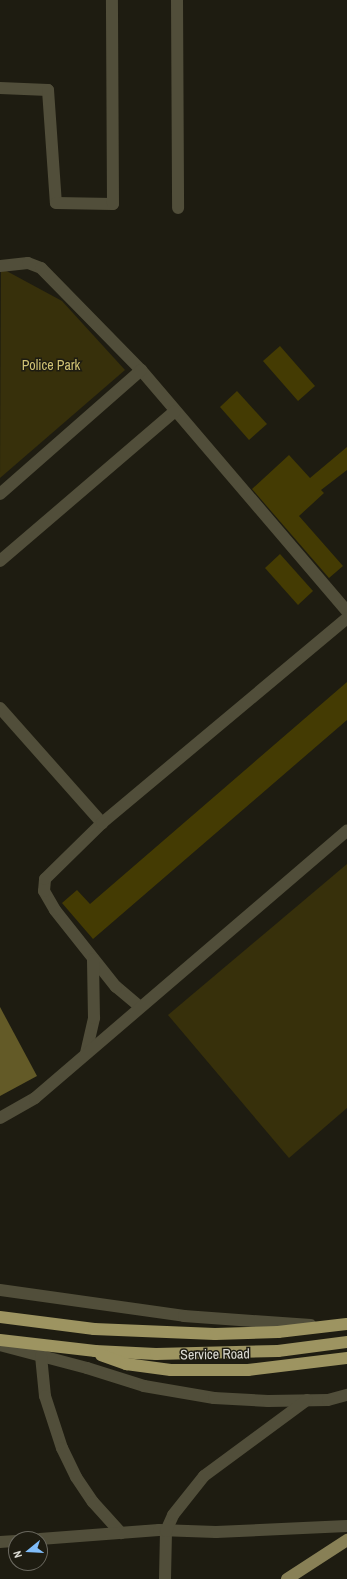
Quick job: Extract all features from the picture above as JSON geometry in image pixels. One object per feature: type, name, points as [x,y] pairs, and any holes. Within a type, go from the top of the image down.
[{"type":"highway","points":[[0,1318],[94,1329],[215,1334],[278,1332],[347,1324]]},
{"type":"highway","points":[[326,1326],[347,1318]]},
{"type":"highway","points":[[0,1340],[90,1350],[215,1354],[278,1351],[347,1342]]},
{"type":"highway","name":"Service Road","points":[[90,1350],[126,1364],[171,1370],[248,1370],[347,1358]]},
{"type":"main road","points":[[287,1579],[347,1540]]},
{"type":"street","points":[[0,88],[48,90],[56,202],[113,204],[112,0]]},
{"type":"street","points":[[177,0],[178,208]]},
{"type":"street","points":[[0,266],[28,263],[41,268],[141,370],[347,611]]},
{"type":"street","points":[[0,494],[141,370]]},
{"type":"street","points":[[0,561],[175,411]]},
{"type":"street","points":[[139,1006],[116,987],[55,910],[44,891],[45,879],[102,823],[347,618]]},
{"type":"street","points":[[0,708],[102,823]]},
{"type":"street","points":[[0,1118],[34,1098],[139,1006],[347,831]]},
{"type":"street","points":[[86,1053],[94,1018],[93,959]]},
{"type":"street","points":[[0,1290],[184,1316],[326,1326]]},
{"type":"street","points":[[0,1345],[152,1387],[214,1398],[328,1400],[347,1396]]},
{"type":"street","points":[[41,1356],[45,1396],[62,1448],[76,1477],[93,1502],[121,1533]]},
{"type":"street","points":[[165,1579],[166,1531],[173,1515],[204,1476],[307,1400]]},
{"type":"street","points":[[48,1538],[166,1531],[216,1532],[347,1526]]},
{"type":"green space","name":"Police Park","points":[[1,268],[62,301],[125,370],[0,478]]},
{"type":"green space","points":[[347,864],[347,1108],[289,1158],[168,1015]]},
{"type":"shaded area","points":[[0,1007],[37,1076],[0,1096]]},
{"type":"building","points":[[280,346],[315,386],[298,401],[263,361]]},
{"type":"building","points":[[237,391],[267,424],[249,440],[220,407]]},
{"type":"building","points":[[347,447],[347,470],[321,490],[324,493],[299,516],[343,566],[329,578],[252,489],[289,455],[310,478]]},
{"type":"building","points":[[280,554],[313,591],[298,605],[265,568]]},
{"type":"building","points":[[347,682],[347,720],[93,939],[62,903],[77,890],[90,904]]}]
